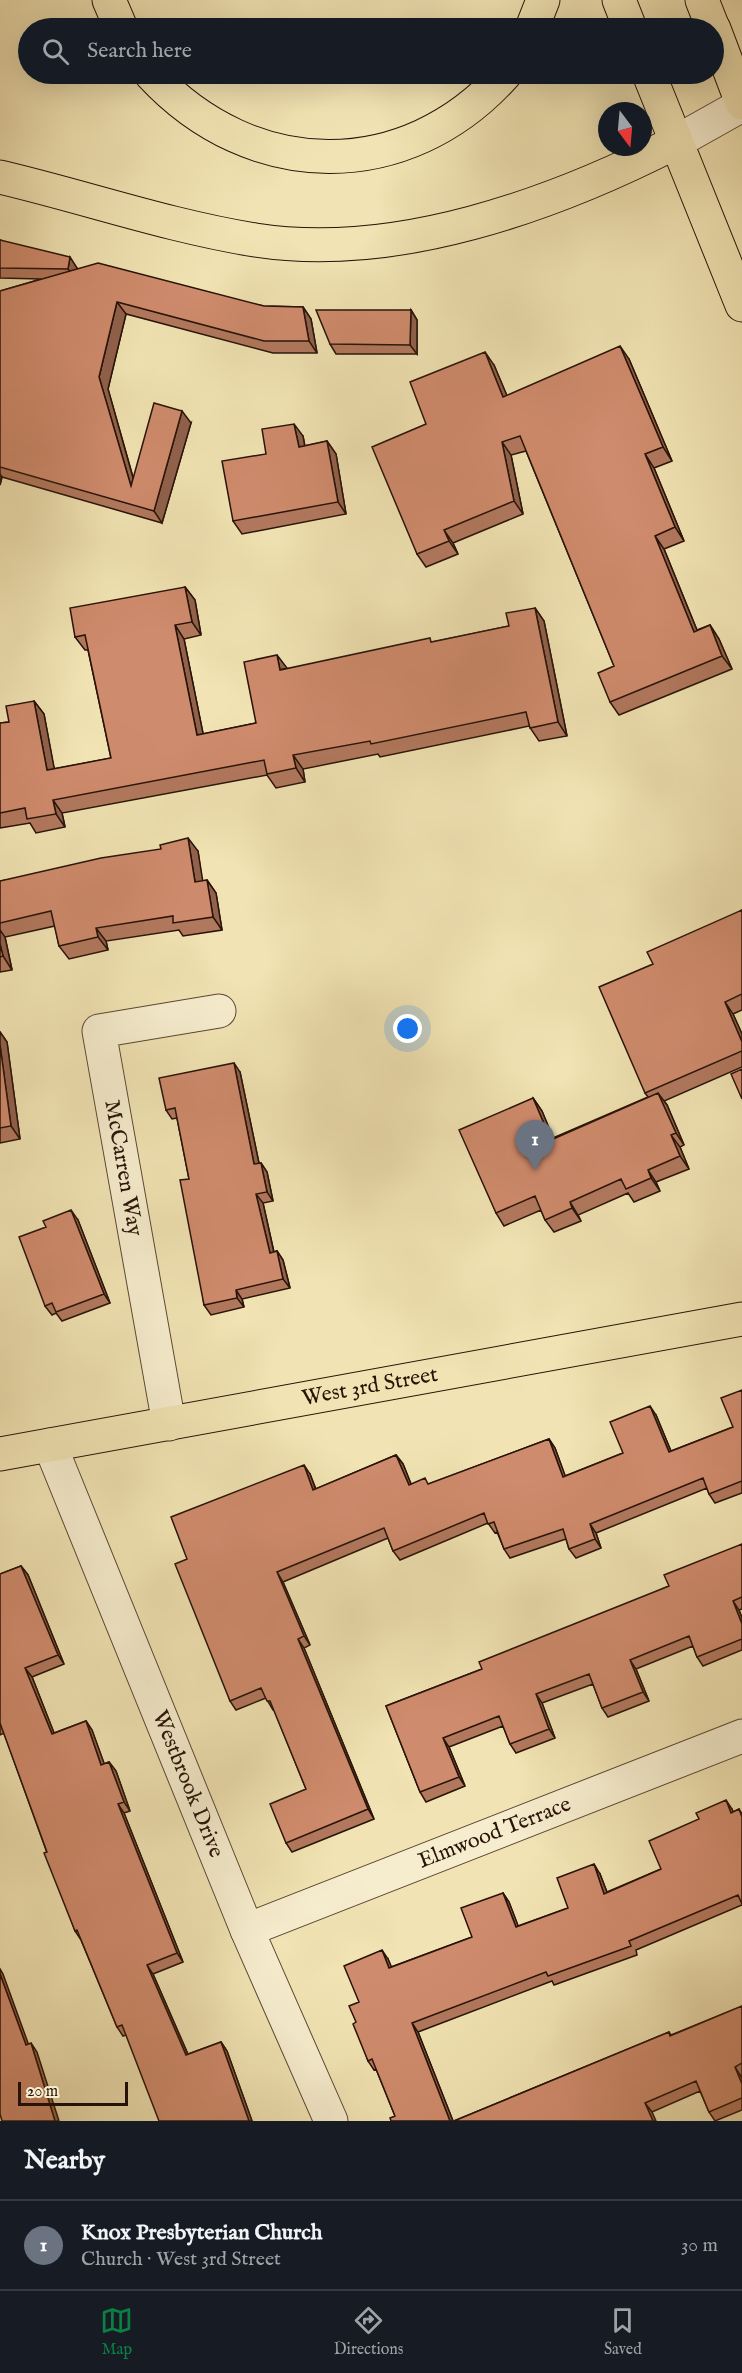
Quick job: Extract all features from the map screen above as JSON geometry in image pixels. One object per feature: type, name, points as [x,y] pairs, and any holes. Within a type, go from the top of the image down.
[{"type":"main road","points":[[109,0],[117,18]]},
{"type":"main road","points":[[536,18],[543,0]]},
{"type":"main road","points":[[619,0],[626,18]]},
{"type":"main road","points":[[702,0],[709,18]]},
{"type":"main road","points":[[724,57],[742,104]]},
{"type":"main road","points":[[162,84],[186,108],[222,131],[258,146],[300,155],[340,156],[379,153],[418,140],[460,116],[496,84]]},
{"type":"main road","points":[[653,84],[742,305]]},
{"type":"main road","points":[[0,177],[137,215],[216,233],[257,240],[344,244],[430,234],[471,224],[621,168],[676,142]]},
{"type":"main road","name":"West 3rd Street","points":[[0,1454],[742,1319]]},
{"type":"street","points":[[676,142],[742,104]]},
{"type":"street","name":"McCarren Way","points":[[170,1424],[99,1031],[219,1011]]},
{"type":"street","name":"Westbrook Drive","points":[[50,1445],[247,1930],[331,2121]]},
{"type":"street","name":"Elmwood Terrace","points":[[247,1930],[742,1736]]},
{"type":"building","points":[[0,240],[70,257],[68,269],[0,268]]},
{"type":"building","points":[[98,263],[264,306],[303,307],[309,341],[264,341],[117,302],[99,377],[131,486],[154,403],[182,411],[154,511],[0,467],[0,291]]},
{"type":"building","points":[[316,310],[411,310],[410,345],[330,344]]},
{"type":"building","points":[[620,346],[663,447],[645,454],[675,527],[655,536],[694,632],[710,625],[722,656],[610,702],[598,673],[614,666],[520,436],[502,442],[514,501],[444,530],[449,541],[417,554],[372,447],[426,424],[410,382],[485,352],[503,397]]},
{"type":"building","points":[[294,424],[299,447],[327,441],[338,502],[233,521],[222,461],[266,454],[262,429]]},
{"type":"building","points":[[185,587],[192,622],[175,625],[197,735],[256,723],[244,662],[277,655],[280,670],[430,638],[431,642],[509,626],[506,613],[535,608],[558,722],[530,728],[526,712],[371,744],[370,741],[293,755],[296,768],[267,774],[264,760],[53,800],[56,814],[27,819],[25,808],[0,813],[0,723],[9,722],[6,706],[34,701],[47,770],[111,758],[85,635],[75,637],[70,608]]},
{"type":"building","points":[[188,838],[195,882],[207,880],[213,917],[173,923],[173,916],[96,928],[98,937],[59,946],[51,911],[0,923],[0,881],[101,858],[161,849],[160,845]]},
{"type":"building","points":[[742,910],[742,994],[725,1002],[742,1042],[742,1051],[645,1093],[599,987],[653,964],[647,952]]},
{"type":"building","points":[[0,1045],[11,1126],[0,1128]]},
{"type":"building","points":[[234,1063],[254,1164],[261,1163],[267,1192],[256,1194],[270,1253],[277,1251],[283,1279],[236,1290],[237,1298],[204,1305],[180,1180],[189,1179],[175,1108],[166,1110],[159,1078]]},
{"type":"building","points":[[742,1069],[742,1099],[731,1074]]},
{"type":"building","points":[[658,1093],[676,1133],[671,1135],[680,1156],[648,1170],[651,1178],[626,1189],[621,1179],[570,1202],[572,1208],[545,1220],[535,1196],[496,1213],[459,1130],[533,1098],[551,1140]]},
{"type":"building","points":[[71,1210],[104,1294],[56,1312],[52,1303],[45,1306],[19,1237],[46,1227],[43,1221]]},
{"type":"building","points":[[742,1390],[742,1481],[709,1494],[703,1478],[590,1524],[595,1539],[569,1549],[563,1529],[504,1549],[494,1522],[488,1524],[484,1513],[393,1551],[384,1528],[277,1572],[304,1636],[298,1639],[368,1809],[286,1843],[270,1804],[306,1789],[270,1701],[267,1701],[261,1688],[230,1701],[175,1564],[187,1559],[171,1517],[304,1465],[313,1490],[396,1455],[409,1485],[425,1478],[428,1484],[549,1439],[563,1477],[623,1453],[610,1422],[650,1406],[669,1452],[733,1427],[721,1398]]},
{"type":"building","points":[[742,1544],[742,1597],[733,1601],[742,1624],[742,1639],[697,1657],[689,1636],[630,1660],[643,1692],[602,1708],[589,1674],[536,1694],[549,1729],[510,1744],[499,1716],[443,1738],[459,1777],[420,1792],[386,1706],[482,1669],[479,1662],[669,1586],[664,1575]]},
{"type":"building","points":[[21,1566],[58,1655],[25,1668],[52,1734],[86,1721],[101,1765],[109,1762],[124,1802],[118,1804],[177,1953],[147,1965],[186,2055],[221,2042],[249,2121],[159,2121],[122,2025],[117,2027],[77,1930],[75,1931],[44,1853],[47,1852],[0,1723],[0,1574]]},
{"type":"building","points":[[726,1800],[731,1813],[739,1809],[742,1817],[742,1904],[738,1895],[629,1941],[631,1946],[548,1976],[546,1972],[412,2023],[450,2121],[391,2121],[390,2118],[395,2116],[372,2059],[368,2061],[353,2024],[356,2022],[349,2006],[359,2002],[344,1966],[382,1950],[389,1968],[472,1937],[461,1908],[503,1893],[516,1927],[568,1908],[557,1878],[594,1864],[604,1894],[661,1869],[649,1841],[699,1819],[696,1813]]},
{"type":"building","points":[[0,1974],[26,2045],[31,2043],[55,2121],[2,2121],[0,2114]]},
{"type":"building","points":[[742,2006],[742,2063],[735,2067],[742,2084],[742,2098],[709,2112],[696,2081],[645,2103],[653,2121],[454,2121],[669,2032],[670,2036]]},
{"type":"place","name":"Knox Presbyterian Church","points":[[535,1170]]}]
